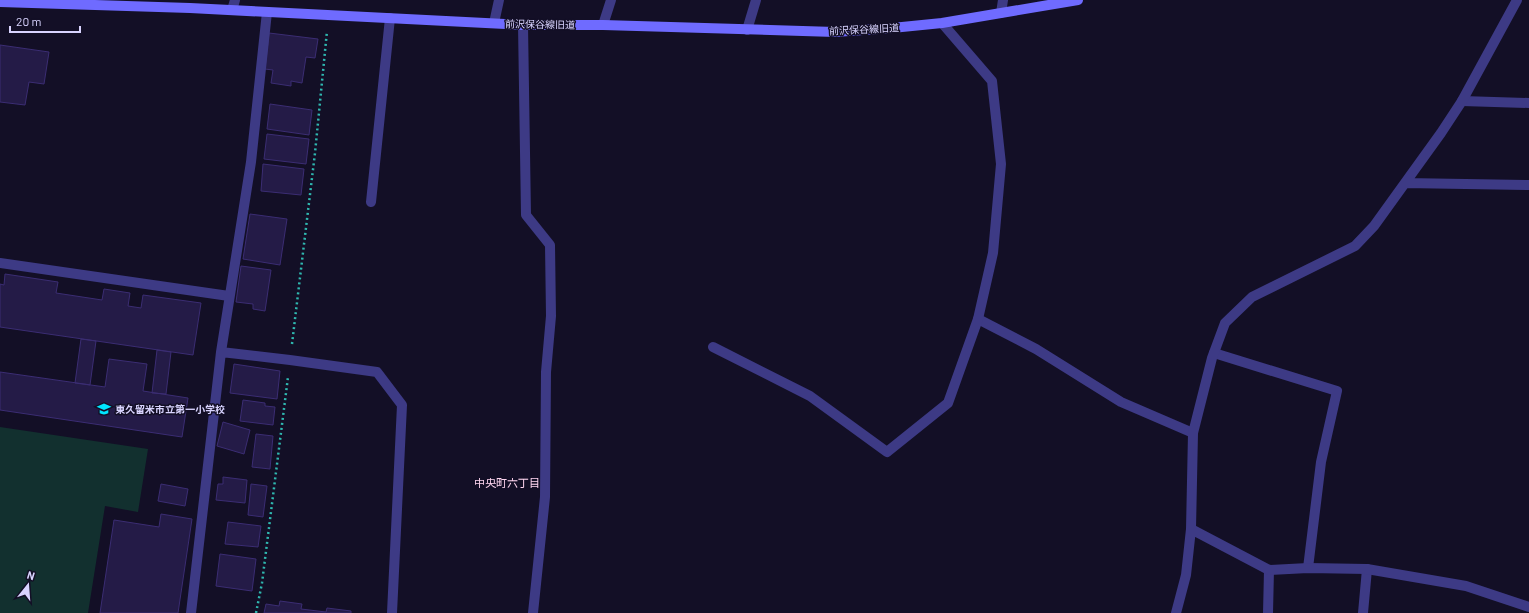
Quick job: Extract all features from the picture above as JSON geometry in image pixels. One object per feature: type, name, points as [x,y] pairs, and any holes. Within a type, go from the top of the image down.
[{"type":"street","points":[[494,23],[499,0]]},
{"type":"street","points":[[603,25],[611,0]]},
{"type":"street","points":[[747,30],[756,0]]},
{"type":"street","points":[[1002,13],[1003,0]]},
{"type":"street","name":"前沢保谷線旧道","points":[[0,2],[234,5],[267,12],[523,25],[603,25],[836,32],[892,28],[942,22],[1078,0]]},
{"type":"street","points":[[1176,613],[1186,575],[1191,528],[1193,433],[1214,352],[1225,323],[1252,297],[1355,246],[1374,226],[1441,133],[1462,101],[1517,0]]},
{"type":"street","points":[[191,613],[221,352],[251,162],[267,12]]},
{"type":"street","points":[[371,202],[390,18]]},
{"type":"street","points":[[713,347],[810,396],[887,452],[948,403],[978,320],[993,252],[1001,164],[992,81],[942,22]]},
{"type":"street","points":[[523,25],[526,215],[550,244],[551,316],[546,372],[545,497],[533,613]]},
{"type":"street","points":[[1462,101],[1529,103]]},
{"type":"street","points":[[1405,183],[1529,185]]},
{"type":"street","points":[[0,263],[230,296]]},
{"type":"street","points":[[978,320],[1036,349],[1121,402],[1193,433]]},
{"type":"street","points":[[221,352],[377,372],[402,406],[392,613]]},
{"type":"street","points":[[1214,352],[1337,391],[1321,462],[1308,568]]},
{"type":"street","points":[[1191,528],[1269,570],[1308,568],[1367,569],[1466,586],[1529,607]]},
{"type":"street","points":[[1363,613],[1367,569]]},
{"type":"street","points":[[1268,613],[1269,570]]},
{"type":"path","points":[[256,613],[262,583],[290,360],[315,153],[329,15]]},
{"type":"green space","points":[[0,427],[148,449],[138,512],[105,506],[88,613],[0,613]]},
{"type":"building","points":[[269,33],[318,39],[315,58],[306,57],[302,83],[291,81],[291,86],[271,83],[273,70],[265,69]]},
{"type":"building","points":[[0,45],[49,52],[44,84],[29,82],[25,105],[0,102]]},
{"type":"building","points":[[270,104],[312,110],[309,135],[267,129]]},
{"type":"building","points":[[267,134],[309,139],[306,164],[264,159]]},
{"type":"building","points":[[263,164],[304,169],[301,195],[261,191]]},
{"type":"building","points":[[250,214],[287,219],[280,265],[243,259]]},
{"type":"building","points":[[241,266],[271,270],[265,311],[253,309],[253,304],[236,302]]},
{"type":"building","points":[[5,274],[58,282],[56,293],[102,300],[104,289],[130,293],[128,306],[141,308],[143,295],[201,303],[193,355],[0,327],[0,284],[4,285]]},
{"type":"building","points":[[81,339],[96,341],[90,385],[75,383]]},
{"type":"building","points":[[157,350],[171,352],[166,394],[152,393]]},
{"type":"building","points":[[109,359],[147,364],[143,391],[188,398],[182,437],[0,410],[0,372],[105,387]]},
{"type":"building","points":[[234,364],[280,371],[277,399],[230,393]]},
{"type":"building","points":[[243,400],[265,403],[265,406],[275,407],[273,425],[240,421]]},
{"type":"building","points":[[223,422],[250,430],[244,454],[217,446]]},
{"type":"building","points":[[256,434],[273,436],[270,469],[252,467]]},
{"type":"building","points":[[223,477],[247,480],[245,503],[216,500],[218,484],[223,484]]},
{"type":"building","points":[[161,484],[188,489],[185,506],[158,501]]},
{"type":"building","points":[[251,484],[267,486],[263,517],[248,515]]},
{"type":"building","points":[[161,514],[192,519],[178,613],[100,613],[114,520],[159,527]]},
{"type":"building","points":[[228,522],[261,526],[258,547],[225,544]]},
{"type":"building","points":[[220,554],[256,559],[252,591],[216,586]]},
{"type":"building","points":[[280,601],[302,604],[301,609],[326,612],[327,608],[351,611],[351,613],[264,613],[266,604],[279,606]]},
{"type":"place","name":"東久留米市立第一小学校","points":[[104,409]]},
{"type":"district","name":"中央町六丁目","points":[[507,483]]}]
